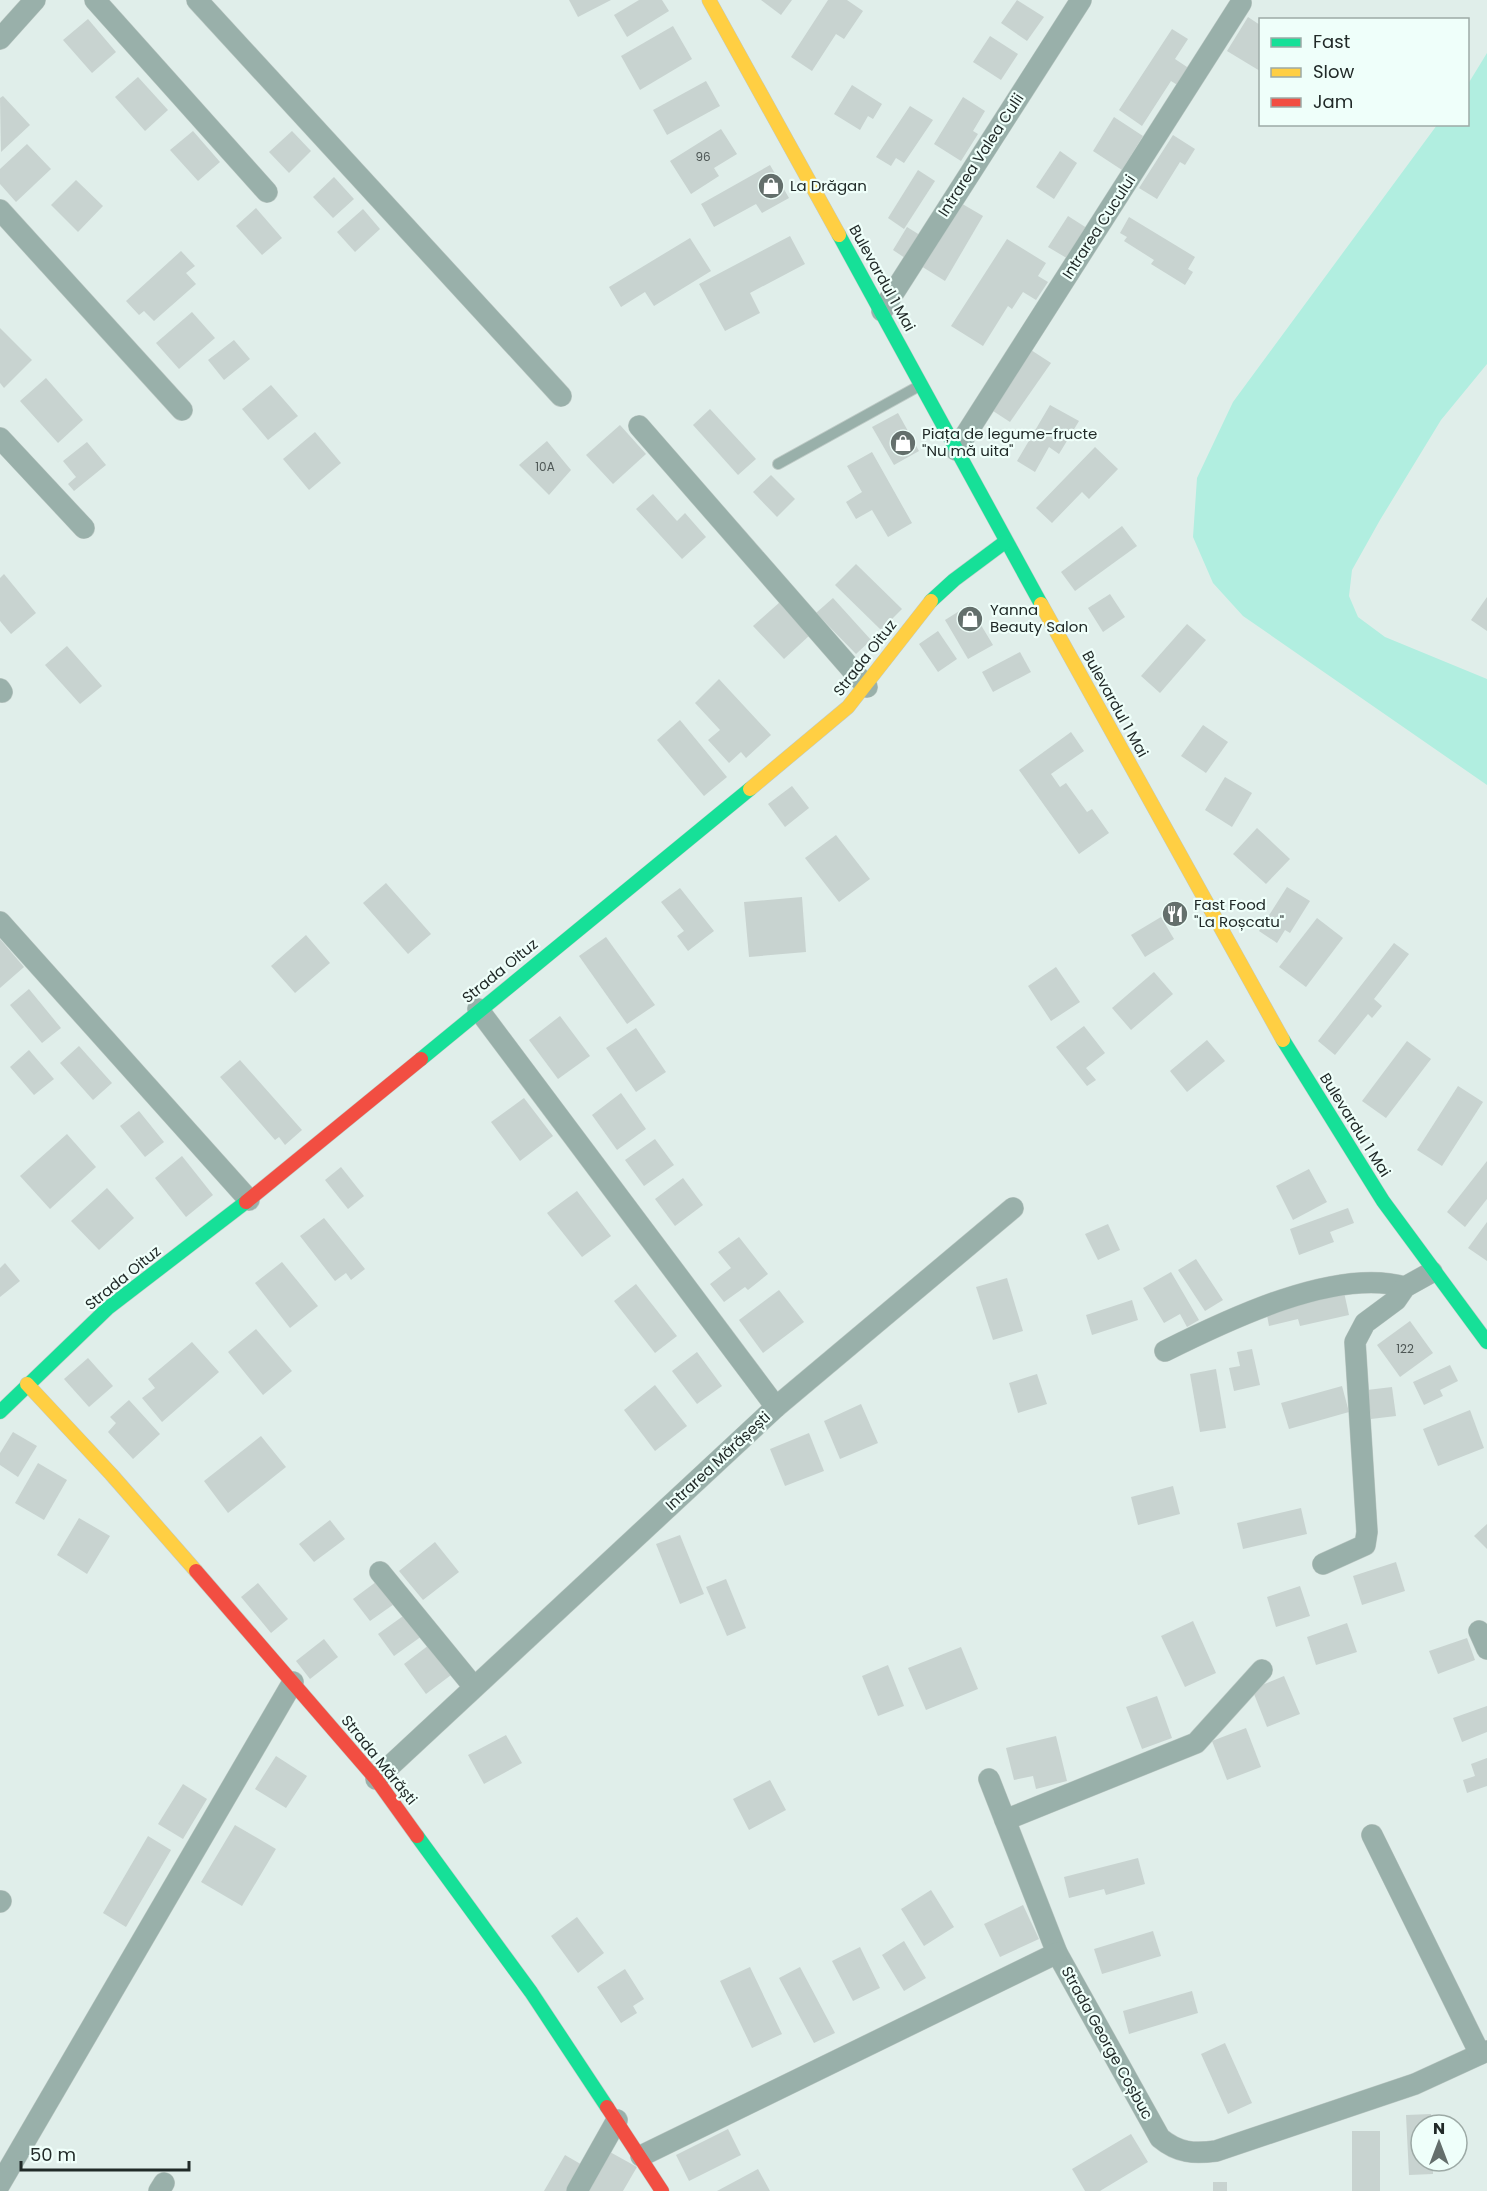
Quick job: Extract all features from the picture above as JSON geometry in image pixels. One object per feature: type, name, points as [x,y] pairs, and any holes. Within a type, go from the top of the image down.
[{"type":"street","points":[[0,39],[35,0]]},
{"type":"street","points":[[95,0],[267,192]]},
{"type":"street","points":[[197,0],[561,396]]},
{"type":"street","name":"Bulevardul 1 Mai","points":[[709,0],[882,310],[1005,542],[1312,1088],[1350,1152],[1432,1272],[1487,1342]]},
{"type":"street","name":"Intrarea Valea Culii","points":[[882,310],[1081,0]]},
{"type":"street","name":"Intrarea Cucului","points":[[956,450],[1242,3]]},
{"type":"street","points":[[0,210],[182,410]]},
{"type":"street","points":[[639,426],[867,687]]},
{"type":"street","points":[[0,438],[84,528]]},
{"type":"street","name":"Strada Oituz","points":[[0,1412],[108,1308],[249,1200],[478,1009],[834,720],[867,687],[925,607],[942,590],[1005,542]]},
{"type":"street","points":[[0,922],[249,1200]]},
{"type":"street","name":"Intrarea Mărășești","points":[[376,1779],[776,1407],[478,1009]]},
{"type":"street","points":[[776,1407],[1013,1208]]},
{"type":"street","points":[[1323,1564],[1365,1545],[1367,1532],[1355,1342],[1365,1323],[1396,1300],[1405,1287],[1432,1272]]},
{"type":"street","points":[[1165,1351],[1230,1318],[1260,1307],[1358,1283],[1386,1282],[1405,1287]]},
{"type":"street","name":"Strada Mărăști","points":[[27,1384],[111,1474],[376,1779],[531,1992],[662,2191]]},
{"type":"street","points":[[380,1572],[474,1688]]},
{"type":"street","points":[[1005,1820],[1196,1743],[1262,1670]]},
{"type":"street","points":[[0,2184],[293,1682]]},
{"type":"street","points":[[989,1779],[1057,1953]]},
{"type":"street","points":[[1372,1836],[1484,2053]]},
{"type":"street","name":"Strada George Coșbuc","points":[[641,2156],[1057,1953],[1160,2138],[1181,2151],[1190,2153],[1216,2151],[1415,2084],[1484,2053]]},
{"type":"street","points":[[577,2191],[617,2120]]},
{"type":"lane","points":[[778,464],[921,385]]},
{"type":"green space","points":[[1487,53],[1487,364],[1441,420],[1380,520],[1352,570],[1349,596],[1358,617],[1385,637],[1487,679],[1487,785],[1243,616],[1213,583],[1193,537],[1197,478],[1233,402],[1436,126],[1469,126],[1469,82]]},
{"type":"building","points":[[569,0],[611,0],[578,17]]},
{"type":"building","points":[[639,0],[662,0],[669,11],[627,37],[614,15]]},
{"type":"building","points":[[761,0],[792,0],[781,15]]},
{"type":"building","points":[[828,0],[847,0],[863,11],[844,39],[836,34],[812,71],[791,57]]},
{"type":"building","points":[[1017,0],[1044,17],[1027,41],[1001,23]]},
{"type":"building","points":[[1248,17],[1259,24],[1259,70],[1227,51]]},
{"type":"building","points":[[88,19],[116,52],[92,73],[63,40]]},
{"type":"building","points":[[673,26],[692,59],[640,90],[621,56]]},
{"type":"building","points":[[1172,29],[1188,39],[1175,59],[1190,69],[1179,86],[1171,81],[1142,126],[1119,110]]},
{"type":"building","points":[[990,36],[1018,54],[1001,80],[973,62]]},
{"type":"building","points":[[138,77],[168,110],[145,131],[115,97]]},
{"type":"building","points":[[706,81],[720,106],[667,135],[653,110]]},
{"type":"building","points":[[852,85],[882,104],[873,119],[868,116],[860,130],[834,114]]},
{"type":"building","points":[[3,96],[30,125],[1,152],[0,98]]},
{"type":"building","points":[[963,97],[985,111],[973,131],[978,134],[961,161],[934,144]]},
{"type":"building","points":[[910,106],[933,120],[904,163],[896,158],[891,166],[876,157]]},
{"type":"building","points":[[1114,117],[1143,136],[1122,170],[1093,151]]},
{"type":"building","points":[[721,129],[737,154],[714,168],[719,176],[691,194],[670,161]]},
{"type":"building","points":[[193,131],[220,162],[198,181],[170,150]]},
{"type":"building","points":[[292,131],[311,151],[289,173],[269,152]]},
{"type":"building","points":[[1173,135],[1195,149],[1185,165],[1180,162],[1157,199],[1139,188]]},
{"type":"building","points":[[27,144],[51,169],[16,202],[0,184],[0,169]]},
{"type":"building","points":[[1060,151],[1077,163],[1054,199],[1036,187]]},
{"type":"building","points":[[770,165],[789,198],[762,213],[756,204],[714,227],[701,204]]},
{"type":"building","points":[[918,170],[935,181],[904,229],[888,218]]},
{"type":"building","points":[[334,177],[354,199],[333,218],[313,197]]},
{"type":"building","points":[[76,180],[103,206],[78,232],[51,205]]},
{"type":"building","points":[[959,202],[983,216],[945,281],[921,266]]},
{"type":"building","points":[[256,208],[282,238],[262,255],[236,226]]},
{"type":"building","points":[[363,209],[380,229],[355,252],[337,232]]},
{"type":"building","points":[[1068,216],[1090,230],[1070,260],[1048,247]]},
{"type":"building","points":[[1129,217],[1195,257],[1188,269],[1193,272],[1185,285],[1151,264],[1154,260],[1124,241],[1127,237],[1120,233]]},
{"type":"building","points":[[907,227],[923,237],[908,260],[893,250]]},
{"type":"building","points":[[790,236],[805,264],[750,293],[760,313],[725,331],[699,284]]},
{"type":"building","points":[[690,238],[711,271],[654,306],[645,292],[621,307],[609,287]]},
{"type":"building","points":[[1007,239],[1046,263],[1038,276],[1048,282],[1036,300],[1023,292],[1012,309],[1008,306],[983,346],[951,326]]},
{"type":"building","points":[[181,251],[195,266],[186,273],[196,284],[154,321],[144,311],[139,315],[126,301]]},
{"type":"building","points":[[192,312],[215,338],[179,369],[156,343]]},
{"type":"building","points":[[0,328],[32,360],[4,388],[0,383]]},
{"type":"building","points":[[234,340],[250,359],[224,380],[208,360]]},
{"type":"building","points":[[1031,350],[1051,363],[1010,422],[990,409]]},
{"type":"building","points":[[46,378],[83,420],[58,443],[20,401]]},
{"type":"building","points":[[271,385],[298,416],[268,440],[242,409]]},
{"type":"building","points":[[1050,405],[1079,421],[1059,454],[1049,447],[1035,472],[1017,461]]},
{"type":"building","points":[[710,409],[756,459],[738,475],[693,425]]},
{"type":"building","points":[[898,413],[919,451],[894,465],[872,427]]},
{"type":"building","points":[[620,425],[646,454],[613,484],[586,455]]},
{"type":"building","points":[[315,432],[341,463],[309,490],[283,459]]},
{"type":"building","points":[[547,441],[571,470],[549,495],[519,465]]},
{"type":"building","points":[[87,442],[106,465],[74,491],[68,484],[76,477],[63,461]]},
{"type":"building","points":[[1095,447],[1118,469],[1089,499],[1082,492],[1052,523],[1036,508]]},
{"type":"building","points":[[872,452],[912,523],[888,537],[872,510],[856,519],[846,502],[862,492],[847,466]]},
{"type":"building","points":[[771,475],[795,499],[777,517],[753,492]]},
{"type":"building","points":[[653,494],[677,521],[685,513],[706,537],[682,559],[636,509]]},
{"type":"building","points":[[1122,526],[1137,546],[1075,591],[1061,572]]},
{"type":"building","points":[[856,564],[902,609],[881,630],[835,585]]},
{"type":"building","points":[[4,574],[36,613],[11,634],[0,621],[0,578]]},
{"type":"building","points":[[1110,594],[1125,617],[1103,632],[1088,608]]},
{"type":"building","points":[[1487,597],[1487,631],[1471,620]]},
{"type":"building","points":[[833,598],[871,640],[856,654],[816,613]]},
{"type":"building","points":[[780,602],[810,635],[784,659],[753,626]]},
{"type":"building","points":[[969,605],[993,645],[968,659],[945,620]]},
{"type":"building","points":[[1187,624],[1206,640],[1160,693],[1141,676]]},
{"type":"building","points":[[938,631],[957,659],[938,672],[919,644]]},
{"type":"building","points":[[67,646],[102,686],[80,704],[45,665]]},
{"type":"building","points":[[1020,652],[1031,672],[993,692],[982,672]]},
{"type":"building","points":[[719,679],[771,735],[746,758],[741,752],[729,763],[708,740],[720,730],[695,703]]},
{"type":"building","points":[[680,720],[727,777],[704,796],[657,740]]},
{"type":"building","points":[[1203,725],[1228,742],[1206,773],[1181,756]]},
{"type":"building","points":[[1071,732],[1084,751],[1051,774],[1060,787],[1066,783],[1087,812],[1092,809],[1109,833],[1079,854],[1019,770]]},
{"type":"building","points":[[1225,777],[1252,793],[1232,827],[1205,810]]},
{"type":"building","points":[[792,786],[809,808],[785,827],[768,804]]},
{"type":"building","points":[[1257,828],[1290,859],[1266,884],[1233,854]]},
{"type":"building","points":[[836,835],[870,879],[839,902],[805,858]]},
{"type":"building","points":[[386,883],[431,934],[408,954],[363,903]]},
{"type":"building","points":[[1287,887],[1310,901],[1290,933],[1285,930],[1277,943],[1259,931]]},
{"type":"building","points":[[680,888],[714,931],[688,951],[677,936],[684,931],[661,902]]},
{"type":"building","points":[[802,897],[806,952],[749,957],[744,902]]},
{"type":"building","points":[[1161,917],[1174,939],[1145,957],[1131,935]]},
{"type":"building","points":[[1317,918],[1343,938],[1306,987],[1279,967]]},
{"type":"building","points":[[306,935],[330,963],[295,993],[271,966]]},
{"type":"building","points":[[606,937],[655,1005],[627,1024],[579,956]]},
{"type":"building","points":[[0,939],[24,967],[0,988]]},
{"type":"building","points":[[1394,943],[1409,954],[1374,999],[1382,1006],[1372,1018],[1368,1014],[1335,1055],[1318,1041]]},
{"type":"building","points":[[1056,967],[1080,1002],[1051,1021],[1028,986]]},
{"type":"building","points":[[1154,972],[1173,994],[1131,1030],[1112,1008]]},
{"type":"building","points":[[29,989],[61,1028],[42,1043],[10,1005]]},
{"type":"building","points":[[560,1016],[590,1056],[558,1079],[529,1040]]},
{"type":"building","points":[[1084,1026],[1105,1053],[1086,1068],[1096,1080],[1087,1086],[1056,1047]]},
{"type":"building","points":[[636,1028],[666,1072],[636,1092],[606,1048]]},
{"type":"building","points":[[1207,1040],[1225,1061],[1187,1092],[1170,1071]]},
{"type":"building","points":[[1407,1041],[1431,1059],[1386,1118],[1362,1101]]},
{"type":"building","points":[[79,1046],[112,1083],[93,1100],[60,1063]]},
{"type":"building","points":[[29,1050],[54,1079],[34,1095],[10,1067]]},
{"type":"building","points":[[240,1060],[302,1130],[285,1145],[279,1137],[275,1140],[220,1077]]},
{"type":"building","points":[[1458,1086],[1483,1102],[1442,1166],[1417,1150]]},
{"type":"building","points":[[621,1093],[646,1129],[617,1150],[592,1115]]},
{"type":"building","points":[[524,1098],[553,1136],[520,1161],[491,1122]]},
{"type":"building","points":[[139,1111],[164,1142],[145,1157],[120,1126]]},
{"type":"building","points":[[67,1134],[96,1167],[50,1209],[20,1176]]},
{"type":"building","points":[[655,1139],[674,1165],[644,1186],[625,1160]]},
{"type":"building","points":[[182,1156],[213,1195],[186,1217],[155,1178]]},
{"type":"building","points":[[1487,1161],[1487,1199],[1465,1227],[1447,1212]]},
{"type":"building","points":[[341,1167],[364,1196],[348,1209],[325,1180]]},
{"type":"building","points":[[1309,1169],[1327,1202],[1293,1220],[1276,1186]]},
{"type":"building","points":[[683,1178],[703,1205],[675,1226],[655,1199]]},
{"type":"building","points":[[107,1188],[134,1218],[99,1250],[71,1221]]},
{"type":"building","points":[[577,1191],[611,1236],[582,1257],[547,1213]]},
{"type":"building","points":[[1348,1208],[1354,1223],[1330,1232],[1334,1242],[1299,1255],[1290,1229]]},
{"type":"building","points":[[324,1218],[365,1269],[351,1280],[346,1273],[335,1281],[300,1236]]},
{"type":"building","points":[[1487,1222],[1487,1261],[1468,1248]]},
{"type":"building","points":[[1108,1224],[1120,1250],[1098,1260],[1085,1234]]},
{"type":"building","points":[[739,1237],[768,1274],[748,1290],[745,1287],[724,1302],[710,1284],[731,1268],[718,1252]]},
{"type":"building","points":[[1196,1259],[1223,1300],[1205,1311],[1178,1270]]},
{"type":"building","points":[[282,1262],[318,1306],[290,1328],[255,1283]]},
{"type":"building","points":[[5,1263],[20,1281],[0,1297],[0,1268]]},
{"type":"building","points":[[1171,1272],[1199,1320],[1187,1327],[1180,1314],[1164,1323],[1143,1288]]},
{"type":"building","points":[[1007,1278],[1023,1331],[993,1340],[976,1287]]},
{"type":"building","points":[[636,1284],[677,1336],[655,1353],[614,1301]]},
{"type":"building","points":[[779,1290],[804,1322],[763,1353],[739,1320]]},
{"type":"building","points":[[1344,1292],[1349,1315],[1300,1326],[1298,1319],[1269,1326],[1266,1310]]},
{"type":"building","points":[[1132,1300],[1138,1320],[1092,1335],[1086,1315]]},
{"type":"building","points":[[1410,1321],[1433,1353],[1400,1377],[1377,1345]]},
{"type":"building","points":[[256,1329],[292,1371],[263,1395],[228,1352]]},
{"type":"building","points":[[192,1342],[219,1372],[162,1422],[142,1398],[155,1388],[148,1379]]},
{"type":"building","points":[[1252,1349],[1260,1385],[1234,1391],[1229,1368],[1240,1366],[1237,1352]]},
{"type":"building","points":[[697,1352],[722,1386],[697,1404],[672,1371]]},
{"type":"building","points":[[88,1358],[113,1386],[89,1407],[64,1379]]},
{"type":"building","points":[[1450,1365],[1458,1381],[1440,1390],[1443,1396],[1424,1405],[1413,1382]]},
{"type":"building","points":[[1216,1369],[1226,1428],[1200,1432],[1190,1374]]},
{"type":"building","points":[[1037,1374],[1047,1404],[1018,1413],[1009,1383]]},
{"type":"building","points":[[655,1385],[687,1426],[655,1451],[624,1410]]},
{"type":"building","points":[[1342,1386],[1349,1412],[1289,1429],[1281,1403]]},
{"type":"building","points":[[1392,1387],[1396,1416],[1371,1419],[1367,1390]]},
{"type":"building","points":[[129,1400],[160,1434],[133,1459],[108,1432],[116,1423],[110,1417]]},
{"type":"building","points":[[861,1404],[878,1443],[840,1459],[824,1421]]},
{"type":"building","points":[[1470,1410],[1484,1448],[1438,1466],[1423,1429]]},
{"type":"building","points":[[13,1432],[37,1446],[18,1477],[0,1465],[0,1453]]},
{"type":"building","points":[[809,1433],[824,1471],[785,1486],[770,1449]]},
{"type":"building","points":[[261,1436],[286,1467],[228,1513],[204,1481]]},
{"type":"building","points":[[38,1463],[67,1480],[44,1520],[15,1503]]},
{"type":"building","points":[[1173,1486],[1180,1514],[1138,1525],[1131,1497]]},
{"type":"building","points":[[1301,1508],[1307,1534],[1243,1549],[1237,1523]]},
{"type":"building","points":[[79,1518],[110,1536],[87,1574],[57,1555]]},
{"type":"building","points":[[330,1520],[345,1539],[314,1562],[299,1544]]},
{"type":"building","points":[[1487,1524],[1487,1549],[1474,1536]]},
{"type":"building","points":[[680,1535],[704,1594],[680,1604],[656,1544]]},
{"type":"building","points":[[435,1542],[459,1572],[423,1600],[399,1571]]},
{"type":"building","points":[[1396,1562],[1405,1591],[1362,1605],[1353,1576]]},
{"type":"building","points":[[380,1579],[397,1602],[370,1621],[353,1599]]},
{"type":"building","points":[[726,1579],[746,1628],[727,1636],[706,1587]]},
{"type":"building","points":[[258,1583],[288,1619],[271,1633],[241,1597]]},
{"type":"building","points":[[1300,1586],[1310,1616],[1276,1627],[1267,1597]]},
{"type":"building","points":[[406,1614],[422,1636],[394,1656],[378,1634]]},
{"type":"building","points":[[1193,1621],[1216,1673],[1185,1687],[1161,1636]]},
{"type":"building","points":[[1347,1623],[1357,1652],[1316,1665],[1307,1637]]},
{"type":"building","points":[[1467,1638],[1475,1660],[1438,1674],[1429,1651]]},
{"type":"building","points":[[324,1639],[338,1657],[310,1679],[296,1661]]},
{"type":"building","points":[[429,1645],[451,1675],[426,1694],[404,1664]]},
{"type":"building","points":[[961,1647],[978,1689],[926,1710],[908,1668]]},
{"type":"building","points":[[888,1665],[904,1706],[878,1716],[862,1676]]},
{"type":"building","points":[[1284,1676],[1300,1714],[1267,1727],[1252,1689]]},
{"type":"building","points":[[1157,1696],[1172,1738],[1142,1749],[1126,1707]]},
{"type":"building","points":[[1487,1706],[1487,1732],[1462,1742],[1453,1718]]},
{"type":"building","points":[[1246,1728],[1261,1767],[1227,1780],[1212,1741]]},
{"type":"building","points":[[506,1735],[522,1763],[484,1784],[468,1755]]},
{"type":"building","points":[[1056,1736],[1067,1781],[1036,1789],[1033,1776],[1014,1780],[1006,1748]]},
{"type":"building","points":[[276,1756],[307,1776],[286,1808],[255,1789]]},
{"type":"building","points":[[1487,1758],[1487,1786],[1467,1793],[1463,1780],[1475,1776],[1471,1764]]},
{"type":"building","points":[[770,1780],[786,1810],[749,1830],[733,1799]]},
{"type":"building","points":[[183,1784],[207,1799],[183,1839],[158,1824]]},
{"type":"building","points":[[235,1825],[276,1849],[242,1906],[201,1882]]},
{"type":"building","points":[[148,1836],[171,1850],[126,1927],[103,1913]]},
{"type":"building","points":[[1138,1858],[1145,1884],[1106,1895],[1104,1889],[1069,1898],[1064,1877]]},
{"type":"building","points":[[931,1890],[954,1927],[924,1946],[901,1909]]},
{"type":"building","points":[[1023,1905],[1039,1939],[1000,1957],[984,1924]]},
{"type":"building","points":[[577,1917],[604,1953],[578,1973],[551,1936]]},
{"type":"building","points":[[1153,1931],[1161,1956],[1102,1974],[1094,1949]]},
{"type":"building","points":[[904,1941],[926,1978],[904,1991],[882,1955]]},
{"type":"building","points":[[860,1947],[880,1988],[853,2001],[832,1961]]},
{"type":"building","points":[[750,1967],[782,2034],[752,2048],[720,1981]]},
{"type":"building","points":[[800,1967],[835,2033],[814,2043],[779,1978]]},
{"type":"building","points":[[625,1969],[644,1999],[633,2006],[637,2013],[621,2023],[597,1987]]},
{"type":"building","points":[[1192,1991],[1198,2013],[1129,2034],[1123,2011]]},
{"type":"building","points":[[1225,2043],[1252,2103],[1228,2114],[1201,2054]]},
{"type":"building","points":[[1406,2115],[1409,2115],[1409,2173],[1433,2174],[1409,2175]]},
{"type":"building","points":[[728,2129],[741,2155],[689,2181],[676,2155]]},
{"type":"building","points":[[1352,2131],[1380,2131],[1380,2191],[1352,2191]]},
{"type":"building","points":[[1131,2134],[1148,2162],[1100,2191],[1085,2191],[1072,2169]]},
{"type":"building","points":[[610,2152],[637,2167],[623,2191],[589,2191]]},
{"type":"building","points":[[565,2155],[584,2166],[569,2191],[544,2191]]},
{"type":"building","points":[[758,2169],[770,2191],[717,2191]]},
{"type":"building","points":[[1213,2182],[1227,2182],[1227,2191],[1213,2191]]},
{"type":"traffic: fast","points":[[839,235],[1041,604]]},
{"type":"traffic: fast","points":[[931,601],[954,580],[1005,542]]},
{"type":"traffic: fast","points":[[421,1059],[750,789]]},
{"type":"traffic: fast","points":[[1283,1040],[1383,1201],[1487,1342]]},
{"type":"traffic: fast","points":[[0,1412],[108,1308],[246,1202]]},
{"type":"traffic: fast","points":[[417,1836],[531,1992],[607,2107]]},
{"type":"traffic: slow","points":[[709,0],[839,235]]},
{"type":"traffic: slow","points":[[750,789],[848,707],[931,601]]},
{"type":"traffic: slow","points":[[1041,604],[1283,1040]]},
{"type":"traffic: slow","points":[[27,1384],[111,1474],[196,1571]]},
{"type":"traffic: jam","points":[[246,1202],[421,1059]]},
{"type":"traffic: jam","points":[[196,1571],[376,1779],[417,1836]]},
{"type":"traffic: jam","points":[[607,2107],[662,2191]]},
{"type":"place","name":"La Drăgan","points":[[771,186]]},
{"type":"place","name":"Piața de legume-fructe \"Nu mă uita\"","points":[[903,443]]},
{"type":"place","name":"Yanna Beauty Salon","points":[[970,619]]},
{"type":"place","name":"Fast Food \"La Roșcatu\"","points":[[1175,914]]}]
